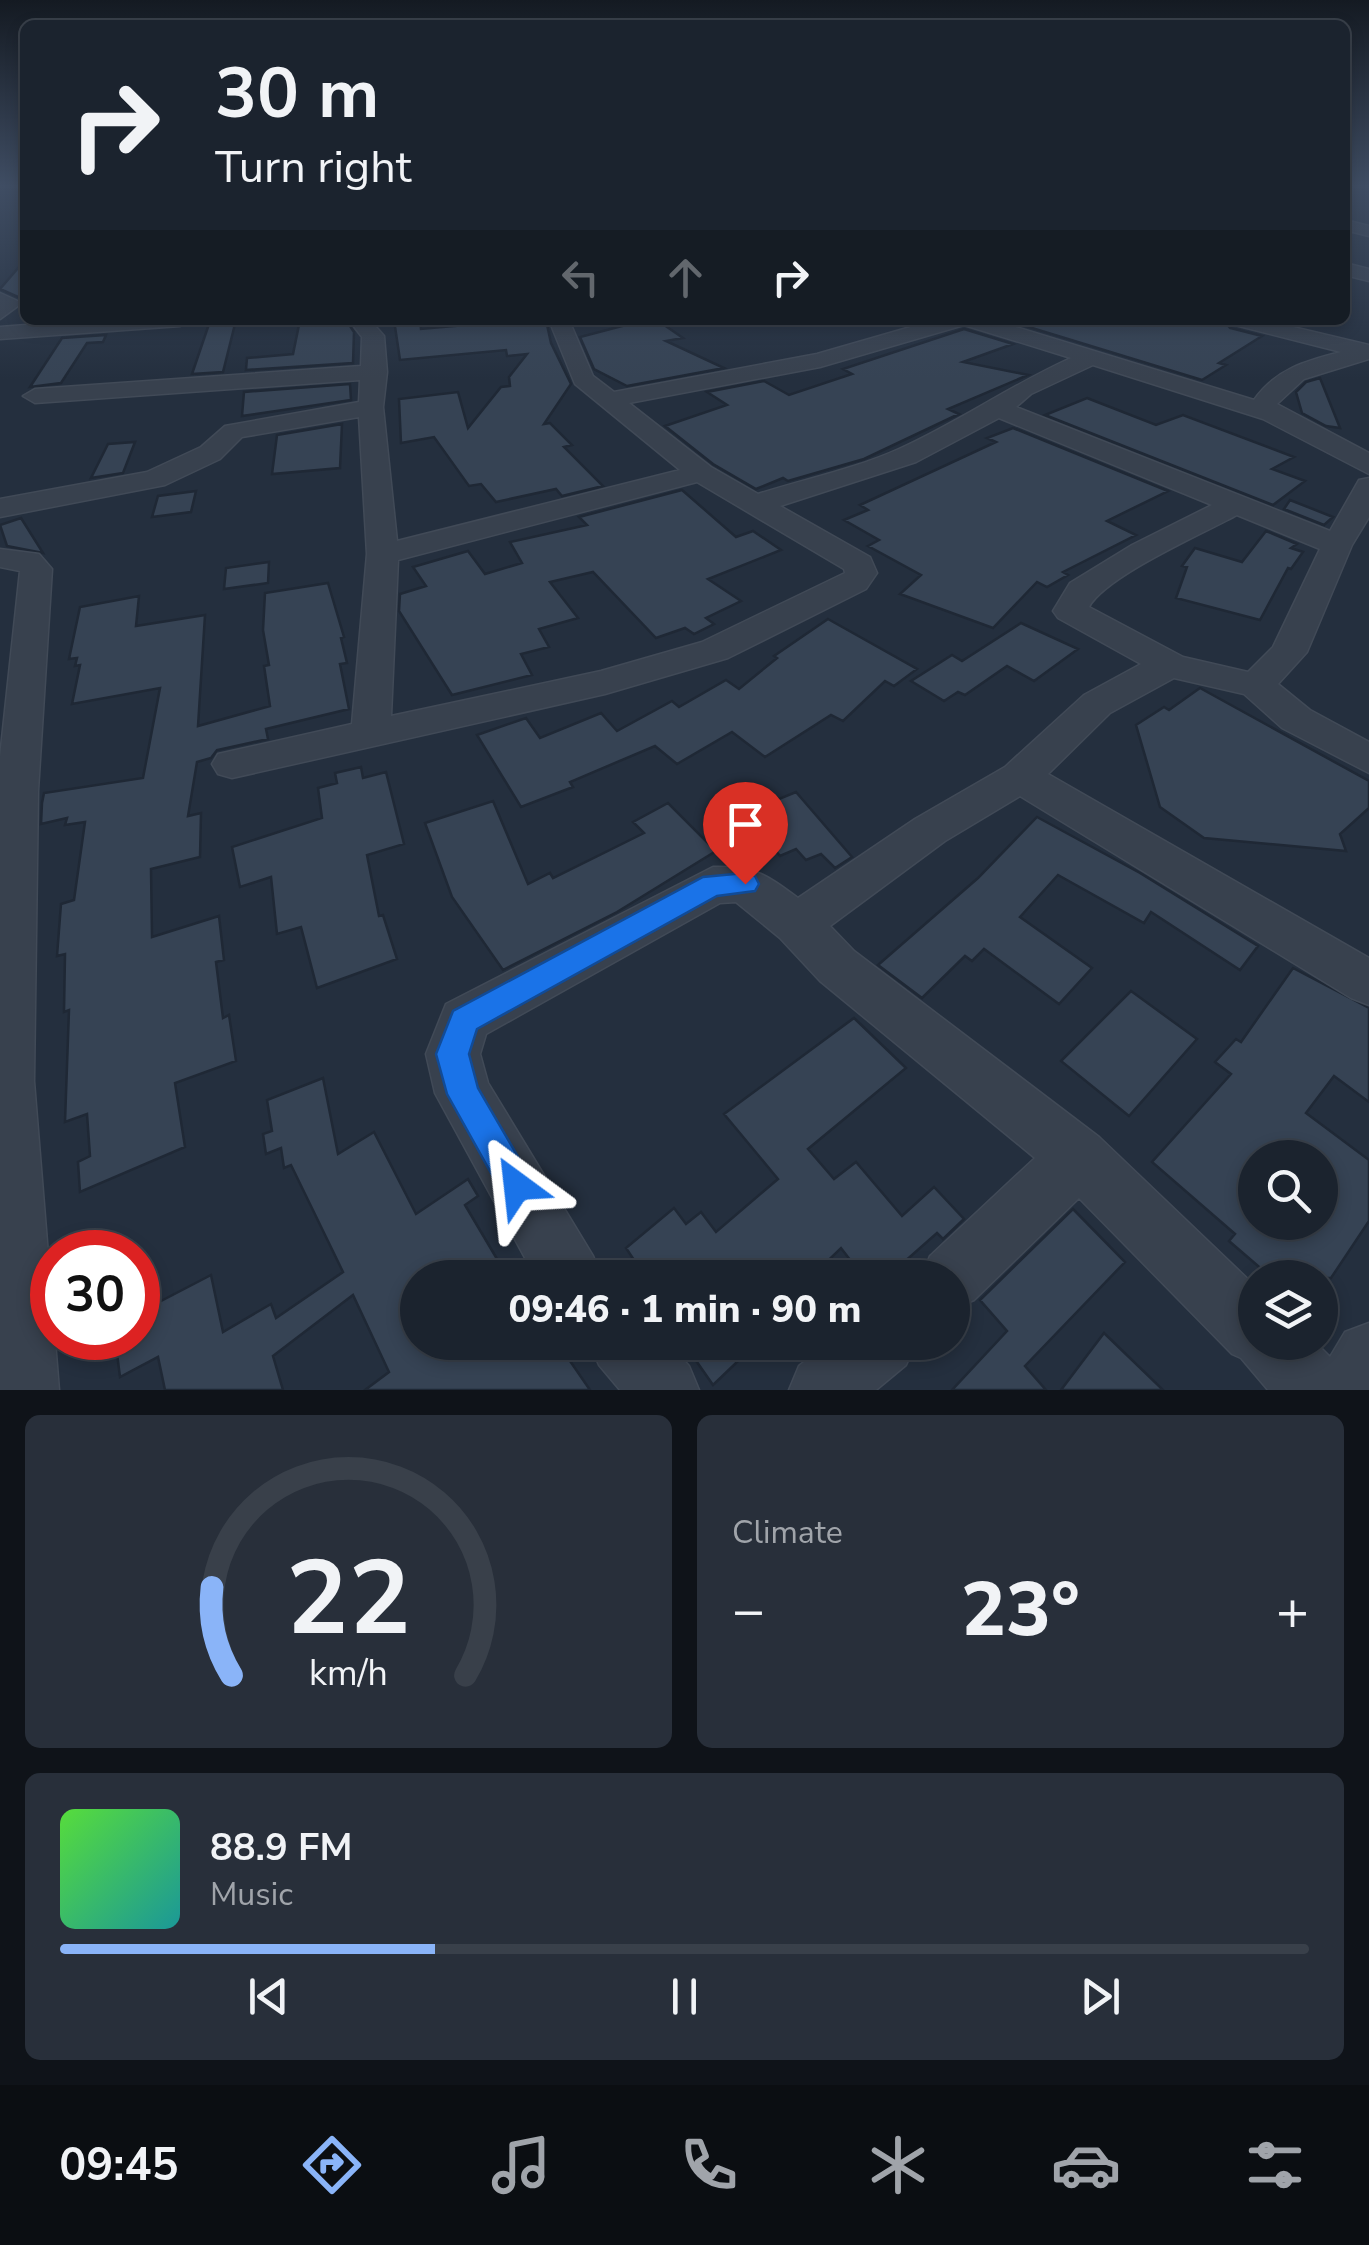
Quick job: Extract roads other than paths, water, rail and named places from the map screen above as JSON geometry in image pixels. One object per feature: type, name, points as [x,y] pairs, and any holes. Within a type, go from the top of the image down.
[{"type":"street","points":[[0,299],[12,303],[0,313]]},
{"type":"street","points":[[6,332],[108,325]]},
{"type":"street","points":[[364,325],[374,336],[371,407],[383,554],[371,732]]},
{"type":"street","points":[[232,764],[605,682],[716,650],[855,582],[861,573],[859,564],[700,473],[582,379],[561,325]]},
{"type":"street","points":[[609,400],[820,360],[941,325]]},
{"type":"street","points":[[987,325],[1272,414],[1348,451],[1369,466]]},
{"type":"street","points":[[1258,325],[1369,352]]},
{"type":"street","points":[[1272,414],[1264,404],[1274,384],[1297,372],[1369,352]]},
{"type":"street","points":[[756,504],[906,456],[998,410],[1022,389],[1092,357]]},
{"type":"street","points":[[35,396],[375,372]]},
{"type":"street","points":[[0,508],[150,482],[220,448],[234,432],[371,407]]},
{"type":"street","points":[[998,410],[1336,545]]},
{"type":"street","points":[[383,554],[700,473]]},
{"type":"street","points":[[1256,685],[1288,652],[1336,545],[1369,486]]},
{"type":"street","points":[[1234,505],[1143,552],[1082,590],[1070,612],[1172,666],[1256,685],[1296,719],[1369,759]]},
{"type":"street","points":[[0,558],[28,561],[36,570],[34,627],[8,792],[6,1081],[25,1390]]},
{"type":"street","points":[[797,924],[930,830],[1020,777],[1097,704],[1146,675],[1172,666]]},
{"type":"street","points":[[1020,777],[1369,983]]},
{"type":"street","points":[[561,1260],[463,1094],[452,1054],[464,1020],[713,885],[745,884],[797,924],[837,966],[1079,1157],[1238,1314]]},
{"type":"street","points":[[970,1261],[1079,1157]]},
{"type":"street","points":[[1349,1390],[1369,1356]]},
{"type":"street","points":[[638,1360],[665,1390]]},
{"type":"street","points":[[823,1390],[860,1360]]},
{"type":"street","points":[[1285,1360],[1315,1390]]}]
